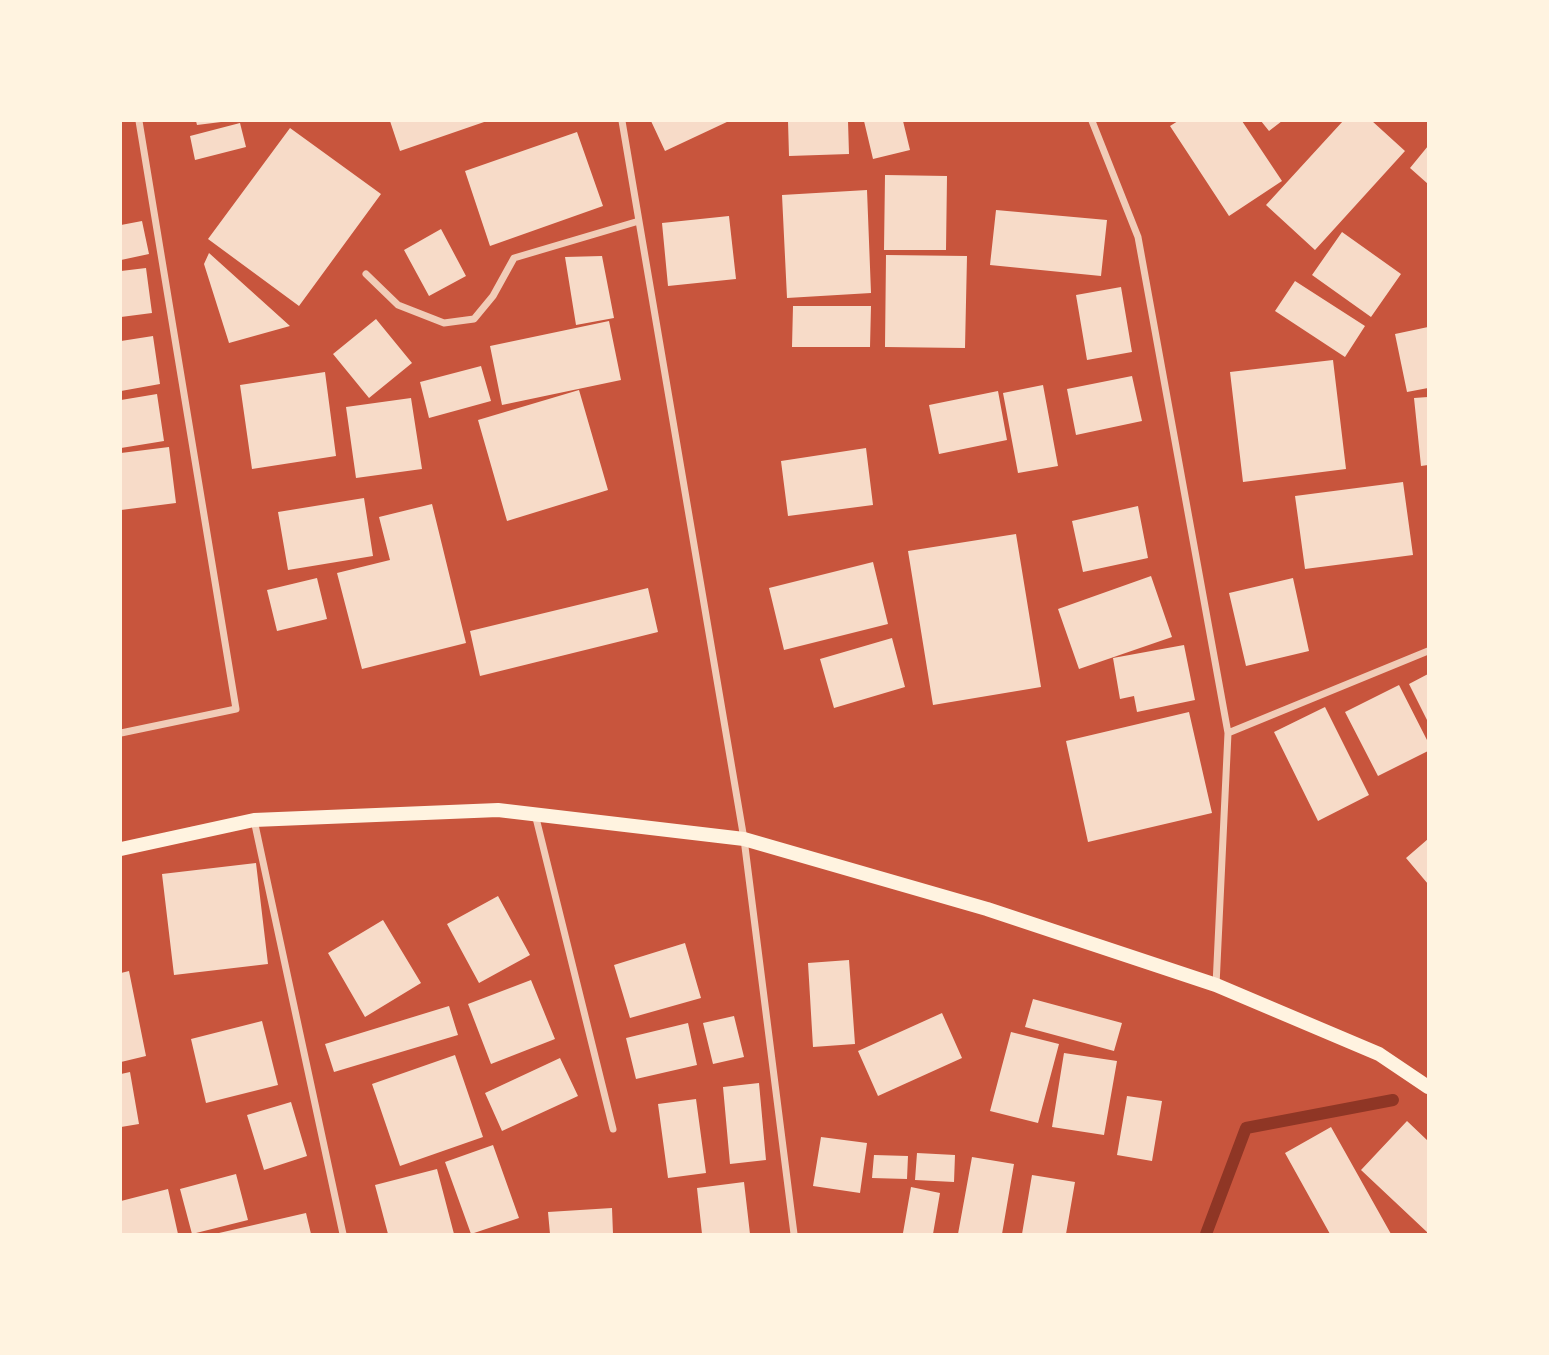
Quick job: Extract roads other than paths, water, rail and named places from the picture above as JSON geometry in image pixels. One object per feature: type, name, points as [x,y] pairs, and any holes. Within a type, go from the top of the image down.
[{"type":"main road","points":[[121,849],[254,820],[498,810],[744,839],[988,909],[1216,985],[1379,1054],[1428,1087]]},
{"type":"street","points":[[121,733],[236,709],[139,121]]},
{"type":"street","points":[[622,121],[744,839],[794,1234]]},
{"type":"street","points":[[1092,121],[1138,237],[1228,733],[1216,985]]},
{"type":"street","points":[[366,274],[397,305],[444,323],[474,318],[493,296],[514,258],[639,221]]},
{"type":"street","points":[[1228,733],[1428,650]]},
{"type":"street","points":[[535,814],[612,1129]]},
{"type":"street","points":[[254,820],[343,1234]]},
{"type":"waterway","points":[[1206,1234],[1246,1128],[1393,1100]]}]
